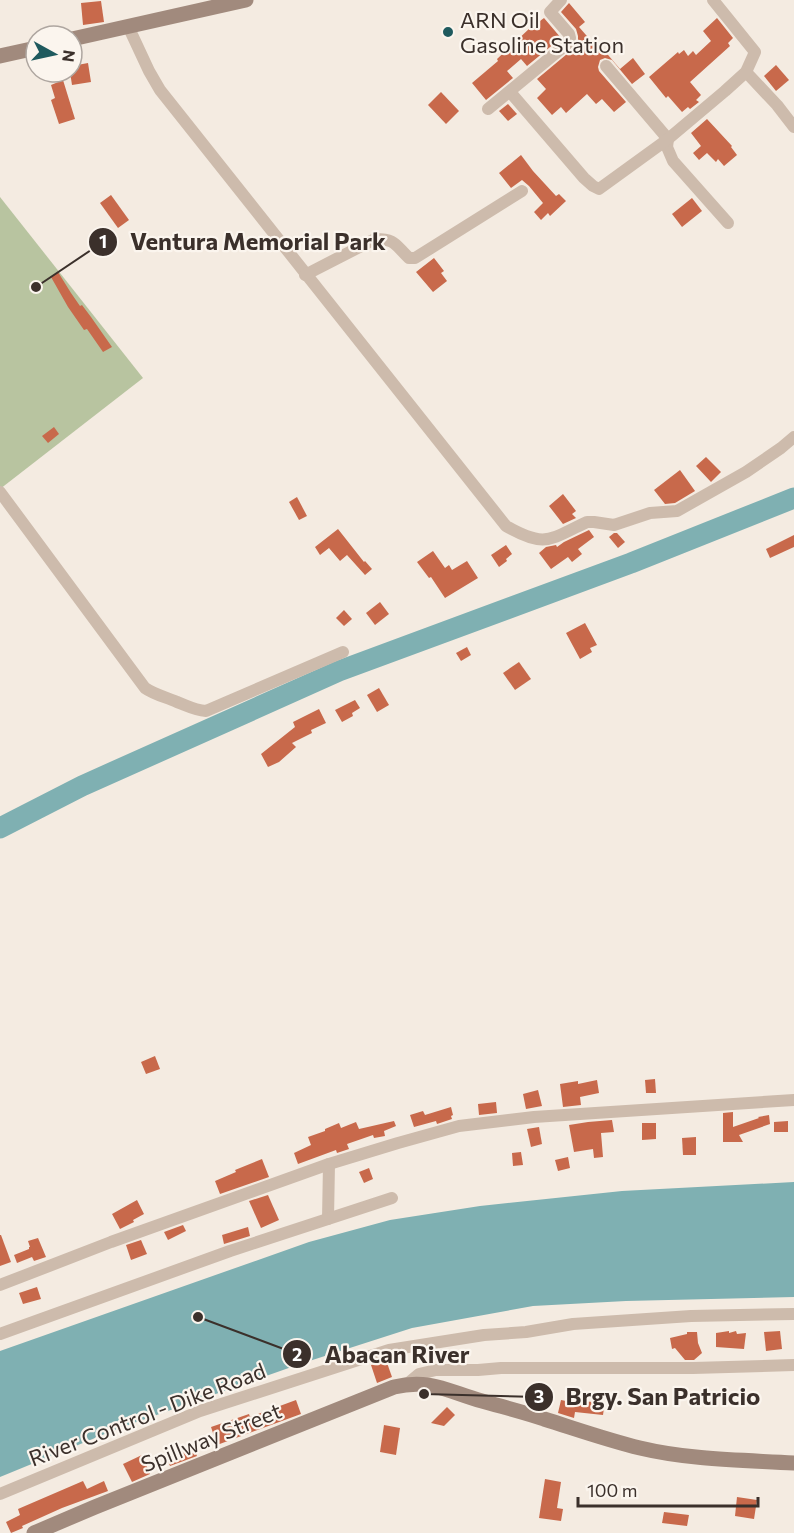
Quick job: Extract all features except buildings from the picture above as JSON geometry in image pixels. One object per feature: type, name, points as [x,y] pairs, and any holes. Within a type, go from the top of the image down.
[{"type":"street","points":[[84,36],[246,0]]},
{"type":"street","points":[[488,110],[568,43],[570,38],[568,34],[550,12],[561,0]]},
{"type":"street","points":[[510,92],[584,178],[599,189],[668,140],[746,72],[755,52],[713,0]]},
{"type":"street","points":[[128,26],[160,90],[506,525],[519,533],[544,540],[554,539],[587,522],[614,525],[650,513],[677,511],[746,472],[794,437]]},
{"type":"street","points":[[0,56],[24,51]]},
{"type":"street","points":[[606,66],[668,140],[667,147],[673,161],[728,223]]},
{"type":"street","points":[[746,72],[794,127]]},
{"type":"street","points":[[305,274],[375,239],[388,239],[396,243],[409,258],[415,258],[522,191]]},
{"type":"street","points":[[0,492],[145,688],[155,695],[194,710],[206,711],[343,652]]},
{"type":"street","points":[[0,1285],[111,1242],[329,1164],[459,1126],[534,1117],[794,1100]]},
{"type":"street","points":[[328,1219],[329,1164]]},
{"type":"street","points":[[0,1334],[230,1251],[392,1198]]},
{"type":"street","name":"River Control - Dike Road","points":[[0,1494],[200,1411],[389,1350],[573,1324],[691,1316],[794,1314]]},
{"type":"street","points":[[406,1384],[419,1374],[436,1370],[794,1365]]},
{"type":"street","points":[[406,1384],[429,1384],[648,1450],[700,1458],[794,1463]]},
{"type":"street","name":"Spillway Street","points":[[33,1533],[406,1384]]},
{"type":"green space","points":[[0,197],[143,378],[0,489]]},
{"type":"water","points":[[794,1182],[794,1297],[533,1306],[412,1328],[300,1364],[117,1429],[0,1477],[0,1351],[309,1242],[390,1220],[480,1206],[622,1191]]},
{"type":"waterway","points":[[0,828],[82,786],[339,671],[631,563],[794,498]]},
{"type":"place","name":"ARN Oil Gasoline Station","points":[[448,32]]},
{"type":"place","name":"Ventura Memorial Park","points":[[36,287]]},
{"type":"place","name":"Abacan River","points":[[198,1317]]},
{"type":"place","name":"Brgy. San Patricio","points":[[424,1394]]}]
